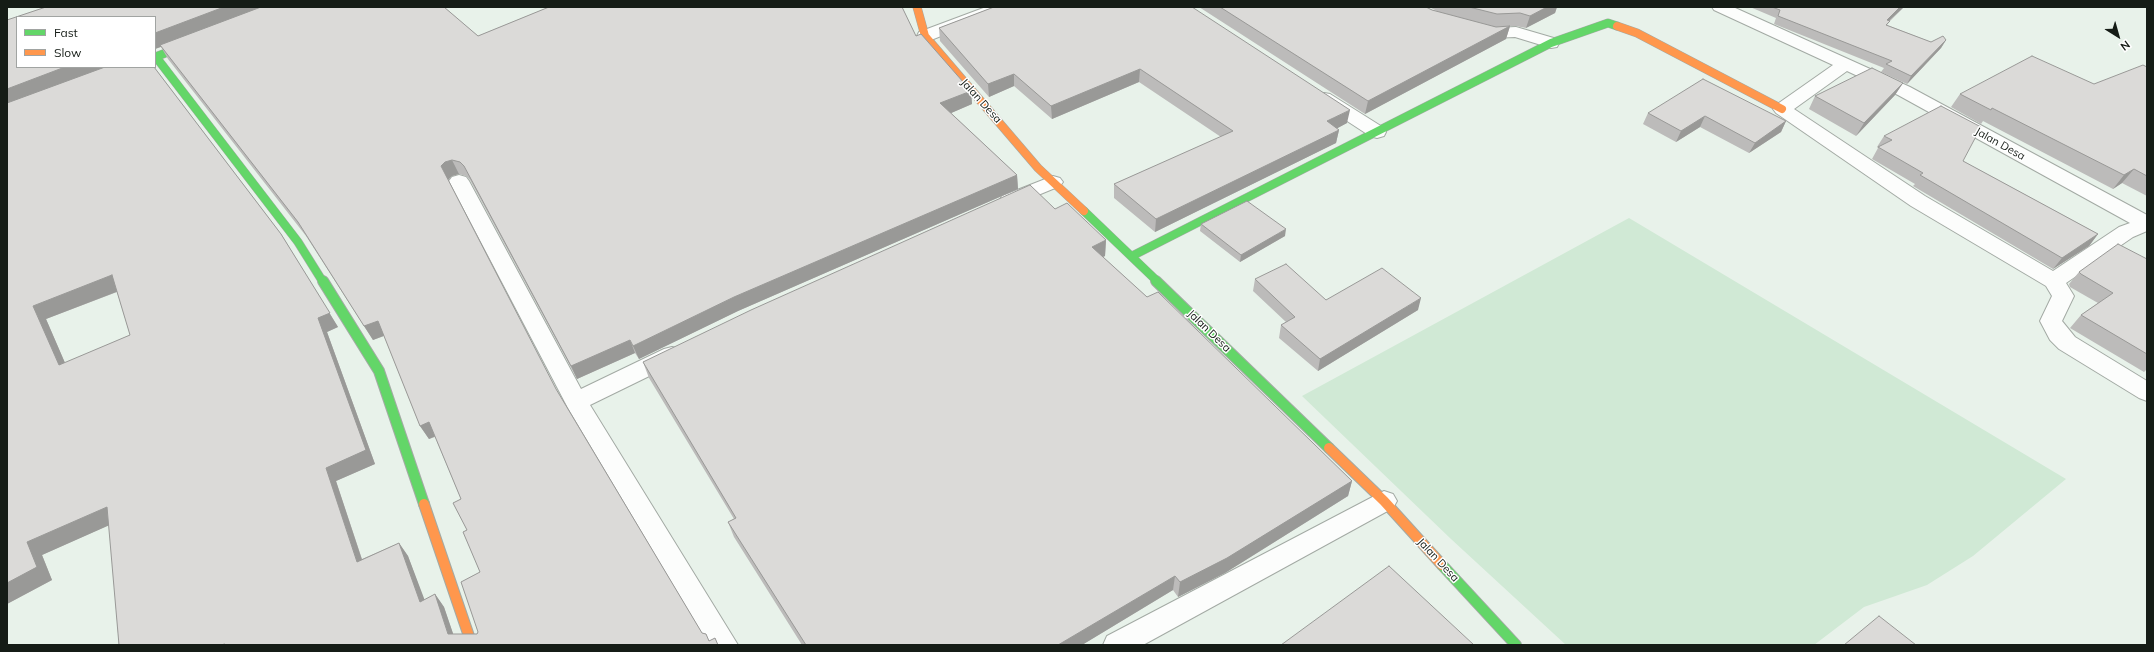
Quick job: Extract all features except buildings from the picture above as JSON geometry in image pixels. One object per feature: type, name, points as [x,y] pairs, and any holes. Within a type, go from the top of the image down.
[{"type":"street","name":"Jalan Desa","points":[[917,7],[925,36],[1038,168],[1132,256],[1384,501],[1516,645]]},
{"type":"street","points":[[925,36],[1001,7]]},
{"type":"street","name":"Jalan Desa","points":[[1720,7],[1904,91],[2147,224]]},
{"type":"street","points":[[1132,256],[1551,43],[1608,23],[1637,33],[1782,109],[1918,201],[2054,281],[2063,296],[2052,321],[2058,334],[2067,343],[2147,392]]},
{"type":"street","points":[[1464,26],[1493,33],[1516,32],[1551,43]]},
{"type":"street","points":[[156,57],[199,40]]},
{"type":"street","points":[[156,58],[298,242],[379,371],[472,645]]},
{"type":"street","points":[[1782,109],[1846,64]]},
{"type":"street","points":[[1311,90],[1377,132]]},
{"type":"street","points":[[460,181],[576,402],[724,645]]},
{"type":"street","points":[[988,210],[1053,182]]},
{"type":"street","points":[[2054,281],[2126,232],[2147,224]]},
{"type":"street","points":[[576,402],[690,346]]},
{"type":"street","points":[[1117,645],[1384,501]]},
{"type":"green space","points":[[1629,218],[2066,479],[1973,556],[1927,585],[1864,607],[1814,645],[1566,645],[1451,539],[1302,396]]},
{"type":"traffic: fast","points":[[1132,256],[1551,43],[1608,23],[1617,26]]},
{"type":"traffic: fast","points":[[156,57],[192,43]]},
{"type":"traffic: fast","points":[[156,57],[298,242],[379,371],[424,504]]},
{"type":"traffic: fast","points":[[1084,211],[1329,448]]},
{"type":"traffic: fast","points":[[1442,565],[1516,645]]},
{"type":"traffic: slow","points":[[917,7],[925,36],[1038,168],[1084,211]]},
{"type":"traffic: slow","points":[[1617,26],[1637,33],[1782,109]]},
{"type":"traffic: slow","points":[[1329,448],[1384,501],[1442,565]]},
{"type":"traffic: slow","points":[[424,504],[472,645]]}]
